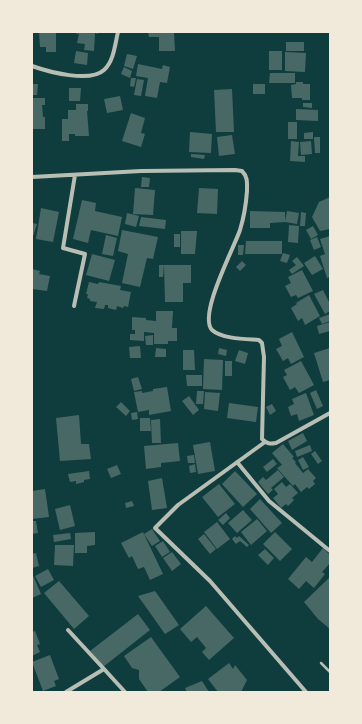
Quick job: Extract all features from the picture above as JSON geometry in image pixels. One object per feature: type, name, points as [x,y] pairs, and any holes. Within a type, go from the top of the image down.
[{"type":"street","points":[[32,66],[83,77],[95,74],[104,70],[111,59],[118,32]]},
{"type":"street","points":[[32,177],[141,171],[235,170],[242,171],[246,174],[245,210],[239,232],[221,274],[211,304],[209,320],[211,328],[216,333],[230,337],[259,340],[263,345],[262,439],[265,442],[270,444],[276,443],[330,413]]},
{"type":"street","points":[[74,306],[85,254],[63,248],[75,175]]},
{"type":"street","points":[[265,442],[178,505],[155,528],[210,582],[306,692]]},
{"type":"street","points":[[237,462],[269,501],[330,551]]},
{"type":"street","points":[[68,630],[125,692]]},
{"type":"street","points":[[66,692],[104,669]]},
{"type":"lane","points":[[322,663],[330,672]]},
{"type":"building","points":[[39,32],[56,32],[56,52],[46,52],[46,47],[40,47]]},
{"type":"building","points":[[70,32],[98,32],[98,34],[95,33],[94,51],[84,50],[85,44],[77,43],[79,34]]},
{"type":"building","points":[[148,32],[174,32],[175,51],[159,51],[159,37],[149,37]]},
{"type":"building","points":[[286,42],[304,42],[304,51],[286,51]]},
{"type":"building","points":[[76,51],[88,53],[87,65],[74,63]]},
{"type":"building","points":[[269,51],[282,51],[282,70],[269,70]]},
{"type":"building","points":[[285,52],[306,53],[305,72],[285,71]]},
{"type":"building","points":[[127,54],[137,56],[133,69],[124,66]]},
{"type":"building","points":[[138,64],[162,69],[163,65],[170,67],[167,83],[160,82],[157,98],[145,96],[148,78],[136,76]]},
{"type":"building","points":[[124,67],[132,71],[130,78],[121,74]]},
{"type":"building","points":[[270,73],[295,73],[295,83],[269,83]]},
{"type":"building","points":[[131,78],[136,78],[134,87],[130,86]]},
{"type":"building","points":[[137,79],[144,80],[141,96],[134,95]]},
{"type":"building","points":[[296,82],[310,84],[310,100],[292,98],[291,85],[296,84]]},
{"type":"building","points":[[32,84],[38,84],[37,95],[32,95]]},
{"type":"building","points":[[253,84],[265,84],[265,94],[253,94]]},
{"type":"building","points":[[69,88],[81,88],[80,101],[69,101]]},
{"type":"building","points":[[232,89],[234,132],[216,132],[214,90]]},
{"type":"building","points":[[120,96],[123,110],[107,113],[104,99]]},
{"type":"building","points":[[33,98],[45,98],[45,105],[42,105],[43,117],[45,117],[45,129],[32,129]]},
{"type":"building","points":[[303,103],[312,103],[312,108],[303,107]]},
{"type":"building","points":[[76,104],[88,104],[87,111],[89,136],[75,136],[75,134],[69,134],[69,141],[62,141],[62,119],[68,119],[68,110],[76,110]]},
{"type":"building","points":[[296,109],[318,110],[318,121],[296,120]]},
{"type":"building","points":[[131,113],[145,118],[141,133],[145,134],[141,147],[122,141]]},
{"type":"building","points":[[288,122],[297,122],[297,139],[288,139]]},
{"type":"building","points":[[190,132],[212,134],[211,153],[189,152]]},
{"type":"building","points":[[313,132],[313,139],[304,139],[304,133]]},
{"type":"building","points":[[232,135],[235,154],[219,156],[217,137]]},
{"type":"building","points":[[314,137],[320,137],[320,153],[315,153]]},
{"type":"building","points":[[291,141],[299,142],[298,156],[305,156],[305,162],[290,161]]},
{"type":"building","points":[[311,141],[312,154],[301,155],[300,142]]},
{"type":"building","points":[[191,154],[205,155],[204,159],[191,157]]},
{"type":"building","points":[[142,177],[150,178],[149,187],[141,187]]},
{"type":"building","points":[[135,188],[155,190],[153,215],[133,214]]},
{"type":"building","points":[[199,188],[218,189],[217,214],[197,213]]},
{"type":"building","points":[[330,197],[330,229],[320,231],[312,217],[319,202]]},
{"type":"building","points":[[82,200],[96,203],[95,211],[122,217],[118,236],[91,230],[88,243],[73,239]]},
{"type":"building","points":[[41,208],[59,212],[53,242],[36,239]]},
{"type":"building","points":[[250,211],[285,212],[285,221],[287,211],[299,213],[297,224],[285,222],[270,223],[270,228],[250,228]]},
{"type":"building","points":[[301,212],[306,213],[305,226],[300,226]]},
{"type":"building","points":[[127,213],[139,216],[136,227],[125,224]]},
{"type":"building","points":[[141,217],[166,220],[165,229],[139,226]]},
{"type":"building","points":[[32,223],[37,224],[32,239]]},
{"type":"building","points":[[289,225],[299,226],[298,243],[288,242]]},
{"type":"building","points":[[313,226],[318,235],[311,239],[306,230]]},
{"type":"building","points":[[122,230],[158,237],[153,259],[147,258],[140,287],[122,283],[128,254],[118,251]]},
{"type":"building","points":[[181,231],[197,231],[195,254],[181,254]]},
{"type":"building","points":[[174,234],[180,234],[180,247],[174,247]]},
{"type":"building","points":[[106,235],[117,238],[113,256],[102,254]]},
{"type":"building","points":[[330,236],[330,277],[327,278],[320,256],[325,254],[320,239]]},
{"type":"building","points":[[317,237],[321,247],[314,250],[310,240]]},
{"type":"building","points":[[246,241],[282,241],[282,254],[245,254]]},
{"type":"building","points":[[238,245],[244,245],[243,255],[238,255]]},
{"type":"building","points":[[283,253],[290,255],[287,263],[280,261]]},
{"type":"building","points":[[92,254],[115,260],[109,281],[86,275]]},
{"type":"building","points":[[315,256],[323,269],[312,275],[304,263]]},
{"type":"building","points":[[297,257],[304,266],[292,274],[289,270],[296,265],[292,261]]},
{"type":"building","points":[[242,261],[246,265],[240,271],[236,267]]},
{"type":"building","points":[[159,265],[164,265],[163,277],[159,277]]},
{"type":"building","points":[[164,265],[191,265],[191,283],[183,283],[183,302],[165,302]]},
{"type":"building","points":[[32,269],[40,271],[39,274],[50,276],[47,291],[32,289]]},
{"type":"building","points":[[302,270],[313,291],[298,298],[296,295],[291,297],[285,286],[291,283],[288,277]]},
{"type":"building","points":[[89,282],[98,284],[99,282],[121,286],[120,290],[131,292],[128,307],[124,306],[123,308],[117,306],[116,310],[108,308],[108,305],[105,305],[104,309],[95,308],[97,302],[90,301],[90,299],[87,298],[88,294],[86,294]]},
{"type":"building","points":[[323,290],[330,304],[330,311],[325,314],[314,294]]},
{"type":"building","points":[[309,295],[320,316],[305,325],[302,318],[298,321],[291,308]]},
{"type":"building","points":[[156,311],[173,311],[172,328],[177,328],[177,341],[168,341],[168,344],[154,344],[154,333],[144,332],[144,341],[130,340],[130,334],[135,334],[135,330],[132,330],[132,317],[146,318],[146,320],[156,321]]},
{"type":"building","points":[[330,314],[330,321],[322,324],[319,318]]},
{"type":"building","points":[[330,322],[330,331],[319,334],[317,326]]},
{"type":"building","points":[[292,332],[304,357],[291,364],[288,358],[283,361],[276,349],[282,346],[279,339]]},
{"type":"building","points":[[153,335],[153,345],[146,345],[145,336]]},
{"type":"building","points":[[140,346],[141,358],[130,358],[129,347]]},
{"type":"building","points":[[156,348],[166,349],[166,357],[155,357]]},
{"type":"building","points":[[219,348],[227,350],[226,356],[218,354]]},
{"type":"building","points":[[330,348],[330,380],[323,382],[314,353]]},
{"type":"building","points":[[183,350],[194,350],[195,370],[183,370]]},
{"type":"building","points":[[239,350],[248,353],[245,364],[235,361]]},
{"type":"building","points":[[204,359],[223,360],[222,390],[203,389]]},
{"type":"building","points":[[225,361],[232,361],[232,376],[225,376]]},
{"type":"building","points":[[301,361],[314,385],[299,393],[295,387],[290,390],[283,377],[287,375],[284,370]]},
{"type":"building","points":[[186,375],[202,375],[202,386],[187,386]]},
{"type":"building","points":[[138,377],[142,389],[134,391],[131,379]]},
{"type":"building","points":[[167,387],[171,411],[149,415],[149,410],[138,412],[134,392],[142,391],[142,393],[153,391],[153,389]]},
{"type":"building","points":[[316,390],[323,406],[317,409],[310,393]]},
{"type":"building","points":[[197,391],[204,391],[203,404],[196,404]]},
{"type":"building","points":[[205,392],[220,393],[218,411],[204,409]]},
{"type":"building","points":[[306,393],[314,415],[299,421],[297,414],[291,416],[288,407],[294,404],[292,399]]},
{"type":"building","points":[[189,396],[199,410],[193,415],[182,401]]},
{"type":"building","points":[[121,402],[130,411],[126,416],[116,407]]},
{"type":"building","points":[[229,403],[258,407],[256,422],[227,418]]},
{"type":"building","points":[[272,404],[276,411],[270,415],[266,407]]},
{"type":"building","points":[[137,412],[138,419],[132,420],[131,413]]},
{"type":"building","points":[[79,415],[81,444],[89,444],[91,459],[60,461],[56,418]]},
{"type":"building","points":[[140,418],[150,418],[151,431],[140,431]]},
{"type":"building","points":[[160,419],[161,443],[152,443],[151,420]]},
{"type":"building","points":[[303,433],[307,441],[292,450],[288,441]]},
{"type":"building","points":[[210,442],[215,471],[198,474],[193,445]]},
{"type":"building","points":[[178,443],[180,461],[161,463],[161,467],[146,469],[144,446]]},
{"type":"building","points":[[283,444],[294,457],[292,458],[303,473],[308,469],[316,478],[313,481],[315,484],[309,489],[307,487],[301,492],[295,484],[293,486],[277,468],[282,465],[272,453]]},
{"type":"building","points":[[310,445],[312,451],[297,457],[295,451]]},
{"type":"building","points":[[315,451],[322,461],[318,464],[311,454]]},
{"type":"building","points":[[194,455],[195,463],[188,463],[187,456]]},
{"type":"building","points":[[303,457],[309,467],[303,470],[298,460]]},
{"type":"building","points":[[273,459],[277,464],[267,472],[263,467]]},
{"type":"building","points":[[195,464],[196,472],[190,473],[189,466]]},
{"type":"building","points":[[117,465],[121,474],[111,478],[107,469]]},
{"type":"building","points":[[278,470],[284,477],[271,488],[273,490],[268,494],[258,482],[263,477],[266,480]]},
{"type":"building","points":[[89,471],[90,479],[76,484],[76,481],[70,482],[68,474]]},
{"type":"building","points":[[235,471],[257,494],[243,507],[222,484]]},
{"type":"building","points":[[162,478],[167,508],[152,510],[148,481]]},
{"type":"building","points":[[282,482],[286,487],[290,484],[298,493],[292,498],[294,500],[288,506],[286,504],[281,508],[273,498],[278,494],[274,489]]},
{"type":"building","points":[[219,484],[235,504],[218,517],[202,497]]},
{"type":"building","points":[[45,489],[49,517],[32,519],[32,491]]},
{"type":"building","points":[[260,499],[282,523],[271,533],[250,509]]},
{"type":"building","points":[[132,501],[134,506],[126,508],[125,503]]},
{"type":"building","points":[[70,505],[75,526],[60,530],[55,509]]},
{"type":"building","points":[[243,510],[252,520],[237,533],[228,523]]},
{"type":"building","points":[[226,513],[230,518],[223,525],[218,520]]},
{"type":"building","points":[[257,519],[267,531],[251,545],[241,532]]},
{"type":"building","points":[[32,521],[36,521],[38,533],[32,534]]},
{"type":"building","points":[[217,522],[230,539],[217,549],[204,532]]},
{"type":"building","points":[[152,529],[160,541],[152,546],[144,534]]},
{"type":"building","points":[[95,532],[95,545],[87,546],[87,553],[75,553],[75,533]]},
{"type":"building","points":[[143,532],[163,574],[150,580],[144,567],[138,569],[132,556],[129,558],[121,543]]},
{"type":"building","points":[[275,532],[292,549],[280,561],[263,544]]},
{"type":"building","points":[[70,533],[71,539],[54,542],[53,535]]},
{"type":"building","points":[[204,534],[216,549],[210,554],[198,539]]},
{"type":"building","points":[[235,536],[237,538],[239,536],[249,545],[247,547],[240,541],[236,544],[232,539]]},
{"type":"building","points":[[163,541],[170,552],[162,557],[155,546]]},
{"type":"building","points":[[55,545],[74,545],[73,566],[54,565]]},
{"type":"building","points":[[323,548],[330,555],[330,563],[322,572],[325,574],[314,588],[306,581],[299,589],[288,579],[306,557],[312,562]]},
{"type":"building","points":[[265,549],[274,558],[268,565],[258,555]]},
{"type":"building","points":[[172,552],[181,564],[172,571],[163,558]]},
{"type":"building","points":[[36,553],[39,566],[32,568],[32,554]]},
{"type":"building","points":[[48,569],[54,580],[41,587],[35,576]]},
{"type":"building","points":[[32,573],[41,594],[32,598]]},
{"type":"building","points":[[330,577],[330,629],[318,619],[304,602]]},
{"type":"building","points":[[59,581],[89,616],[74,629],[44,593]]},
{"type":"building","points":[[155,591],[179,625],[165,634],[138,596]]},
{"type":"building","points":[[206,606],[234,638],[209,660],[202,652],[206,648],[197,637],[191,642],[180,629]]},
{"type":"building","points":[[138,614],[150,630],[103,667],[90,651]]},
{"type":"building","points":[[35,631],[40,644],[37,645],[40,652],[32,656],[32,632]]},
{"type":"building","points":[[151,637],[180,677],[159,692],[148,692],[139,679],[139,670],[132,668],[124,656]]},
{"type":"building","points":[[50,655],[59,679],[54,681],[56,686],[43,691],[32,662]]},
{"type":"building","points":[[229,663],[233,669],[235,665],[247,680],[241,692],[218,692],[208,679]]},
{"type":"building","points":[[202,681],[209,692],[187,692],[185,688]]}]
